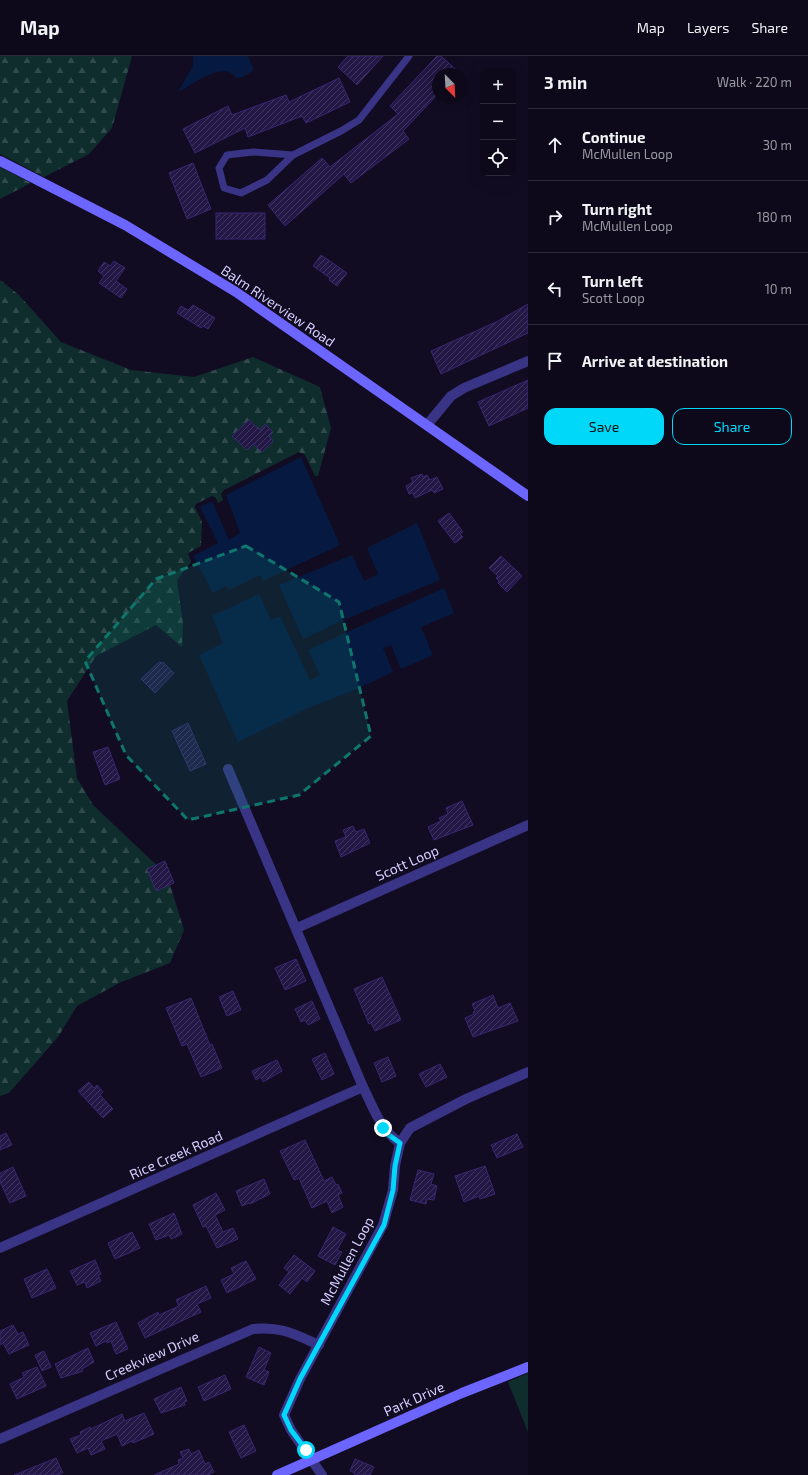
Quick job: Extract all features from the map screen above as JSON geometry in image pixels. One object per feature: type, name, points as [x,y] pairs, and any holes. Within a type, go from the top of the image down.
[{"type":"main road","name":"Balm Riverview Road","points":[[3,162],[125,225],[236,292],[528,496]]},
{"type":"main road","name":"Park Drive","points":[[312,1459],[528,1367]]},
{"type":"main road","points":[[277,1475],[312,1459]]},
{"type":"street","points":[[427,426],[451,396],[464,388],[528,361]]},
{"type":"street","points":[[228,769],[364,1087],[383,1128],[389,1135],[400,1143]]},
{"type":"street","name":"Scott Loop","points":[[297,928],[528,825]]},
{"type":"street","name":"McMullen Loop","points":[[312,1459],[291,1430],[284,1415],[300,1379],[384,1225],[393,1190],[395,1166],[400,1143],[410,1128],[466,1099],[528,1072]]},
{"type":"street","name":"Rice Creek Road","points":[[0,1248],[364,1087]]},
{"type":"street","name":"Creekview Drive","points":[[0,1439],[253,1328],[270,1327],[287,1331],[319,1345]]},
{"type":"street","points":[[312,1459],[322,1475]]},
{"type":"lane","points":[[293,155],[253,152],[227,155],[219,168],[224,188],[242,193],[267,180],[293,155],[341,131],[359,120],[409,56]]},
{"type":"highlighted area","points":[[246,546],[339,602],[371,736],[299,795],[188,820],[126,755],[85,661],[156,579]]},
{"type":"green space","points":[[0,56],[132,56],[112,128],[89,154],[44,177],[0,154]]},
{"type":"green space","points":[[0,167],[31,183],[0,199]]},
{"type":"green space","points":[[0,280],[18,294],[61,342],[131,370],[194,377],[253,357],[320,387],[331,428],[318,476],[315,476],[305,455],[299,452],[224,490],[221,494],[223,500],[218,503],[216,498],[212,496],[196,504],[195,507],[202,522],[201,546],[188,553],[191,562],[177,580],[183,624],[182,647],[156,625],[96,656],[67,701],[77,778],[93,805],[167,875],[184,930],[170,963],[119,983],[77,1006],[58,1037],[9,1093],[0,1096]]},
{"type":"green space","points":[[528,1373],[528,1432],[508,1382]]},
{"type":"water","points":[[193,56],[248,56],[254,70],[243,77],[236,78],[231,73],[224,71],[216,72],[199,79],[178,92],[193,66]]},
{"type":"water","points":[[301,457],[340,545],[263,581],[260,575],[229,590],[226,586],[213,593],[193,556],[218,543],[200,507],[212,501],[229,540],[240,533],[226,495]]},
{"type":"water","points":[[417,523],[440,580],[341,621],[303,639],[279,585],[352,555],[364,581],[378,574],[367,548]]},
{"type":"water","points":[[444,588],[454,613],[421,627],[433,655],[401,669],[391,645],[383,648],[393,672],[357,689],[308,708],[238,742],[199,655],[223,643],[212,616],[259,594],[271,620],[280,616],[310,680],[320,675],[308,650]]},
{"type":"building","points":[[348,56],[383,56],[357,85],[338,67]]},
{"type":"building","points":[[437,56],[441,56],[454,68],[432,68],[432,100],[403,131],[409,139],[351,183],[344,174],[285,226],[268,205],[322,158],[330,167],[398,114],[390,106]]},
{"type":"building","points":[[339,78],[350,102],[306,123],[302,116],[248,137],[245,128],[195,153],[183,129],[228,106],[232,115],[286,95],[289,102]]},
{"type":"building","points":[[193,163],[211,209],[187,219],[169,173]]},
{"type":"building","points":[[216,213],[265,213],[265,239],[216,239]]},
{"type":"building","points":[[321,255],[347,273],[337,286],[329,280],[330,278],[313,266]]},
{"type":"building","points":[[114,261],[125,268],[116,281],[127,289],[121,298],[99,283],[104,276],[98,271],[104,262],[110,266]]},
{"type":"building","points":[[528,304],[528,333],[441,374],[431,351],[496,322]]},
{"type":"building","points":[[193,305],[215,318],[208,329],[203,326],[201,328],[177,313],[181,306],[188,310]]},
{"type":"building","points":[[528,380],[528,408],[489,426],[478,402]]},
{"type":"building","points":[[249,420],[260,430],[265,424],[273,432],[269,436],[273,441],[262,452],[253,444],[247,450],[232,436]]},
{"type":"building","points":[[422,474],[423,477],[427,475],[430,480],[437,477],[443,489],[434,493],[432,490],[415,498],[413,493],[409,494],[406,486],[413,482],[411,478]]},
{"type":"building","points":[[449,513],[463,532],[460,534],[463,537],[455,543],[438,521]]},
{"type":"building","points":[[501,556],[522,576],[507,592],[498,583],[499,581],[496,578],[498,576],[489,568]]},
{"type":"building","points":[[159,662],[164,663],[174,673],[155,693],[141,679]]},
{"type":"building","points":[[188,723],[206,764],[190,771],[172,731]]},
{"type":"building","points":[[108,747],[120,779],[105,785],[93,752]]},
{"type":"building","points":[[462,801],[473,825],[434,840],[428,827],[441,821],[439,818],[448,814],[446,808]]},
{"type":"building","points":[[353,826],[356,832],[364,829],[370,843],[341,857],[335,841],[346,837],[343,830]]},
{"type":"building","points":[[165,861],[174,883],[156,891],[147,869]]},
{"type":"building","points":[[296,959],[306,981],[285,990],[275,968]]},
{"type":"building","points":[[382,977],[401,1020],[375,1031],[371,1023],[369,1024],[354,989]]},
{"type":"building","points":[[233,991],[241,1010],[227,1016],[219,997]]},
{"type":"building","points":[[493,995],[498,1008],[510,1003],[518,1021],[473,1037],[465,1018],[474,1014],[473,1012],[475,1011],[472,1004]]},
{"type":"building","points":[[191,998],[210,1045],[212,1044],[222,1068],[201,1077],[187,1044],[182,1046],[166,1008]]},
{"type":"building","points":[[312,1001],[320,1019],[308,1025],[305,1020],[301,1022],[295,1009]]},
{"type":"building","points":[[325,1053],[334,1074],[322,1080],[312,1059]]},
{"type":"building","points":[[388,1057],[396,1076],[382,1082],[374,1063]]},
{"type":"building","points":[[277,1060],[282,1071],[263,1082],[261,1077],[256,1080],[252,1071]]},
{"type":"building","points":[[440,1064],[447,1077],[426,1087],[419,1074]]},
{"type":"building","points":[[89,1082],[94,1088],[97,1085],[103,1092],[100,1095],[113,1109],[103,1118],[78,1091]]},
{"type":"building","points":[[6,1133],[12,1145],[0,1150],[0,1136]]},
{"type":"building","points":[[517,1134],[523,1147],[497,1158],[491,1145]]},
{"type":"building","points":[[305,1140],[324,1181],[332,1177],[336,1185],[338,1184],[342,1193],[338,1195],[343,1207],[332,1213],[327,1201],[312,1208],[299,1178],[294,1180],[280,1151]]},
{"type":"building","points":[[485,1166],[495,1194],[480,1199],[479,1196],[464,1202],[455,1176]]},
{"type":"building","points":[[13,1167],[26,1196],[10,1203],[0,1182],[0,1173]]},
{"type":"building","points":[[418,1170],[434,1174],[431,1184],[437,1186],[434,1200],[427,1199],[426,1204],[410,1200]]},
{"type":"building","points":[[264,1179],[270,1194],[250,1204],[249,1203],[242,1206],[236,1191]]},
{"type":"building","points":[[216,1193],[225,1210],[215,1215],[223,1232],[233,1228],[238,1239],[217,1248],[206,1226],[203,1227],[193,1205]]},
{"type":"building","points":[[174,1213],[182,1234],[171,1239],[169,1235],[156,1240],[149,1224]]},
{"type":"building","points":[[333,1227],[346,1234],[337,1250],[342,1252],[335,1265],[318,1256]]},
{"type":"building","points":[[132,1232],[140,1248],[115,1259],[108,1243]]},
{"type":"building","points":[[294,1255],[315,1271],[307,1282],[302,1278],[290,1294],[279,1285],[289,1272],[284,1268]]},
{"type":"building","points":[[95,1260],[101,1274],[98,1275],[101,1281],[87,1288],[85,1282],[77,1285],[70,1271]]},
{"type":"building","points":[[246,1261],[256,1279],[227,1293],[221,1280],[234,1274],[231,1268]]},
{"type":"building","points":[[47,1269],[56,1288],[32,1298],[24,1279]]},
{"type":"building","points":[[206,1286],[211,1298],[197,1304],[201,1312],[145,1338],[138,1323],[158,1312],[159,1315],[179,1306],[176,1300]]},
{"type":"building","points":[[116,1322],[128,1349],[116,1354],[111,1341],[107,1343],[106,1341],[96,1346],[90,1333]]},
{"type":"building","points":[[13,1325],[18,1334],[23,1332],[29,1345],[9,1354],[3,1343],[0,1345],[0,1331]]},
{"type":"building","points":[[259,1347],[271,1353],[264,1370],[269,1372],[264,1385],[246,1377]]},
{"type":"building","points":[[88,1348],[94,1362],[82,1369],[83,1371],[61,1378],[55,1364]]},
{"type":"building","points":[[44,1351],[51,1367],[42,1371],[35,1355]]},
{"type":"building","points":[[37,1367],[46,1386],[17,1399],[10,1384],[24,1377],[22,1373]]},
{"type":"building","points":[[225,1375],[231,1389],[204,1401],[198,1387]]},
{"type":"building","points":[[181,1387],[187,1401],[184,1402],[185,1405],[161,1413],[154,1399]]},
{"type":"building","points":[[144,1413],[154,1434],[133,1443],[132,1441],[122,1446],[117,1434],[101,1441],[105,1449],[91,1455],[88,1448],[77,1453],[70,1439],[81,1435],[80,1432],[90,1427],[91,1429],[122,1414],[125,1421]]},
{"type":"building","points":[[244,1425],[256,1451],[241,1458],[229,1432]]},
{"type":"building","points":[[189,1449],[191,1454],[199,1450],[205,1464],[209,1462],[214,1472],[208,1475],[154,1475],[179,1464],[178,1460],[183,1458],[180,1452]]},
{"type":"building","points":[[56,1458],[63,1473],[57,1475],[14,1475]]},
{"type":"building","points":[[355,1459],[374,1467],[370,1475],[354,1475],[355,1473],[350,1471]]},
{"type":"route","points":[[306,1450],[291,1430],[284,1415],[300,1379],[384,1225],[393,1190],[395,1166],[400,1143],[389,1135],[383,1128]]}]
